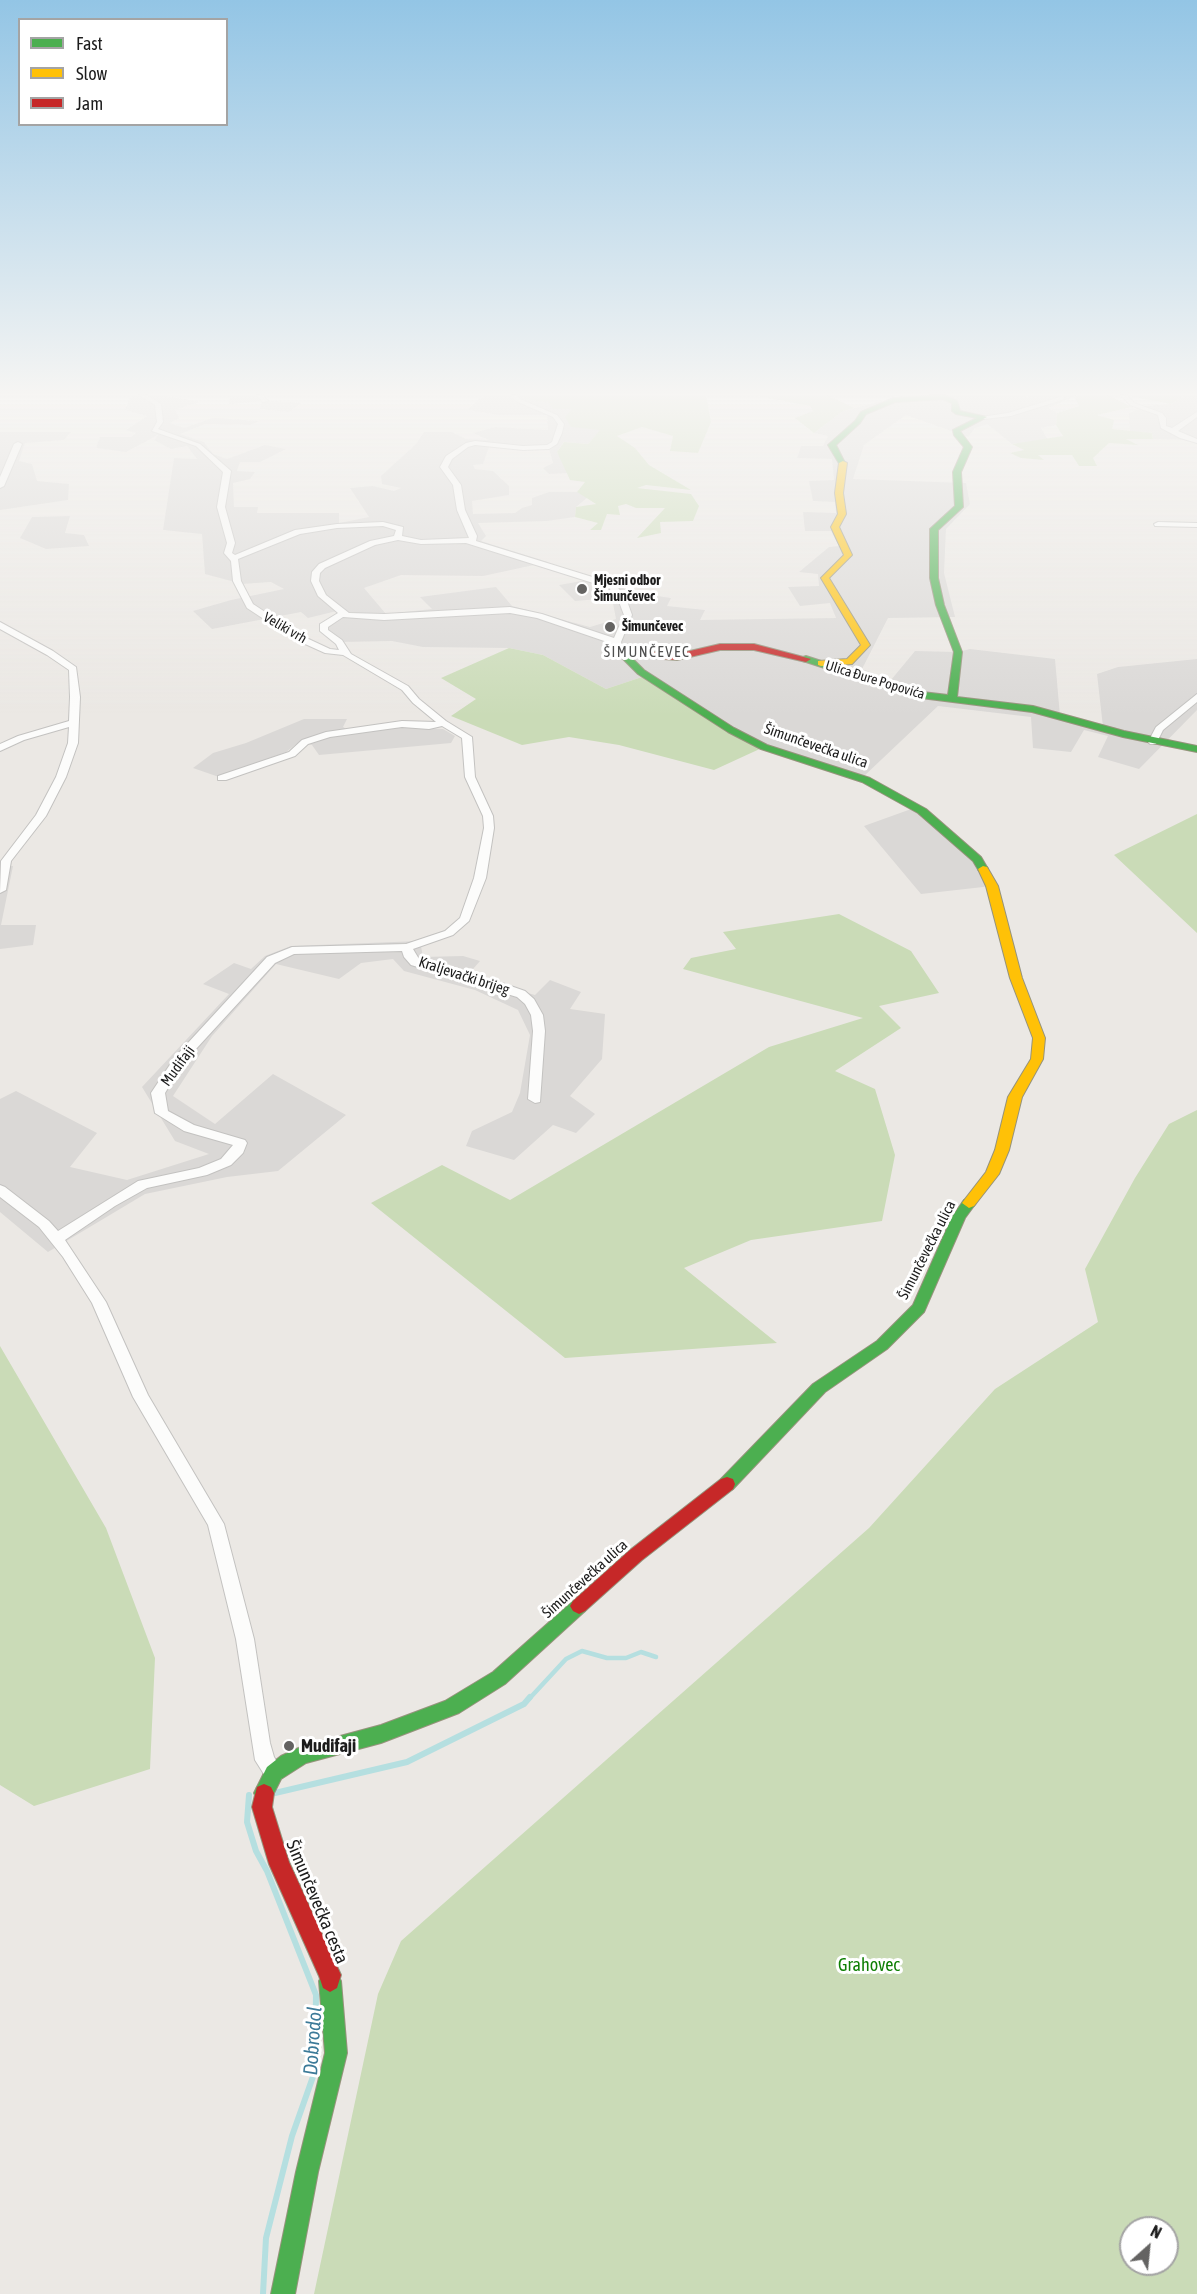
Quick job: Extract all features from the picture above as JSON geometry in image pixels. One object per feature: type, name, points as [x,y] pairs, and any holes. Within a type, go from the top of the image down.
[{"type":"street","name":"Veliki vrh","points":[[222,502],[221,507],[231,543],[228,553],[233,558],[237,581],[253,610],[297,637],[328,651],[346,653]]},
{"type":"street","points":[[460,502],[473,536],[469,541]]},
{"type":"street","points":[[840,502],[842,514],[835,527],[848,555],[825,578],[866,645],[852,668]]},
{"type":"street","points":[[952,698],[958,652],[940,605],[934,578],[934,529],[959,507],[959,502]]},
{"type":"street","points":[[233,558],[245,555],[298,531],[338,526],[383,524],[400,529],[398,538]]},
{"type":"street","points":[[1158,524],[1197,525]]},
{"type":"street","points":[[344,613],[322,596],[315,581],[316,572],[331,560],[373,543],[398,538],[421,542],[469,541],[612,586],[622,598],[628,615],[620,647]]},
{"type":"street","name":"Šimunčevečka ulica","points":[[274,1773],[288,1762],[303,1755],[381,1734],[452,1707],[499,1678],[636,1555],[732,1480],[819,1388],[882,1345],[919,1308],[959,1217],[992,1174],[1002,1150],[1015,1097],[1037,1059],[1039,1038],[1016,978],[992,886],[977,859],[922,811],[866,780],[764,747],[730,730],[642,672],[620,647],[539,616],[510,610],[356,618],[344,613]]},
{"type":"street","name":"Kraljevački brijeg","points":[[344,613],[323,626],[324,631],[339,642],[346,653],[359,664],[405,688],[414,709],[467,737],[470,777],[488,816],[489,828],[480,878],[465,919],[449,933],[407,947],[410,957],[415,962],[501,987],[521,994],[530,1002],[537,1015],[539,1031],[535,1099]]},
{"type":"street","points":[[0,625],[50,653],[73,669],[73,743],[61,777],[41,816],[6,861],[0,890]]},
{"type":"street","name":"Ulica Đure Popovića","points":[[620,647],[677,657],[720,647],[754,647],[852,668],[913,694],[1042,711],[1154,742],[1197,749]]},
{"type":"street","points":[[1154,742],[1159,729],[1197,697]]},
{"type":"street","points":[[402,724],[414,709]]},
{"type":"street","points":[[0,748],[21,738],[73,723]]},
{"type":"street","points":[[222,778],[292,754],[305,742],[329,734],[402,724],[429,726],[443,723]]},
{"type":"street","name":"Mudifaji","points":[[57,1239],[143,1184],[202,1172],[225,1162],[238,1150],[240,1143],[189,1128],[162,1113],[158,1093],[179,1060],[271,960],[292,951],[407,947]]},
{"type":"street","points":[[0,1190],[44,1224],[57,1239],[99,1302],[141,1397],[216,1524],[245,1639],[263,1752],[265,1760],[274,1773]]},
{"type":"street","name":"Šimunčevečka cesta","points":[[274,1773],[264,1790],[262,1807],[279,1864],[330,1975],[336,2053],[306,2172],[283,2294]]},
{"type":"shaded area","points":[[0,502],[54,502],[0,510]]},
{"type":"shaded area","points":[[167,502],[234,502],[234,507],[258,507],[257,513],[339,513],[339,523],[369,517],[359,502],[472,502],[473,514],[515,513],[532,505],[532,502],[582,502],[576,507],[575,517],[547,521],[478,523],[486,536],[481,541],[548,562],[483,576],[401,575],[364,588],[386,614],[432,609],[420,597],[496,587],[512,606],[590,627],[616,619],[612,598],[575,601],[559,585],[604,577],[630,592],[671,598],[667,606],[705,610],[700,620],[836,618],[830,603],[800,606],[788,587],[819,586],[818,574],[799,572],[829,547],[839,546],[831,531],[805,531],[803,512],[836,513],[835,502],[970,502],[946,529],[944,573],[955,617],[888,618],[862,669],[891,680],[915,651],[958,652],[970,649],[1055,659],[1060,716],[1103,727],[1097,674],[1118,667],[1197,659],[1197,710],[1139,769],[1098,757],[1108,736],[1084,730],[1071,752],[1033,748],[1031,717],[938,706],[863,777],[922,811],[977,859],[992,886],[921,894],[864,826],[914,808],[866,780],[764,747],[642,677],[606,689],[543,655],[509,648],[423,647],[392,641],[339,642],[323,626],[344,614],[341,610],[308,618],[301,612],[212,629],[193,611],[284,589],[271,582],[242,584],[205,574],[202,534],[163,530]]},
{"type":"shaded area","points":[[70,516],[65,533],[84,535],[89,546],[46,549],[20,538],[32,517]]},
{"type":"shaded area","points":[[304,719],[347,719],[343,727],[353,733],[397,727],[443,729],[455,736],[451,743],[319,755],[312,745],[299,742],[286,752],[219,777],[193,768],[213,753],[246,743]]},
{"type":"shaded area","points":[[13,866],[1,925],[36,925],[33,945],[0,949],[0,867]]},
{"type":"shaded area","points":[[420,941],[423,957],[463,956],[480,961],[467,976],[535,995],[550,980],[581,992],[570,1009],[605,1014],[602,1059],[570,1096],[595,1114],[576,1133],[553,1125],[514,1160],[466,1146],[472,1131],[512,1112],[520,1093],[530,1035],[518,1010],[475,990],[404,971],[393,959],[361,963],[339,979],[276,964],[212,1036],[173,1096],[215,1124],[273,1074],[346,1115],[278,1171],[227,1177],[145,1194],[48,1252],[0,1212],[0,1099],[16,1091],[97,1133],[70,1167],[127,1180],[209,1154],[175,1141],[142,1087],[229,994],[203,984],[234,963],[251,969],[265,956],[291,946]]},
{"type":"green space","points":[[593,502],[696,502],[699,506],[693,521],[660,522],[661,533],[637,538],[665,508],[636,508],[626,504],[618,506],[620,515],[607,514],[601,530],[590,530],[598,523],[575,517],[576,507],[596,504]]},
{"type":"green space","points":[[509,648],[543,655],[606,689],[642,677],[764,747],[714,770],[619,745],[569,737],[522,745],[451,716],[476,699],[441,678]]},
{"type":"green space","points":[[1197,814],[1197,933],[1114,855]]},
{"type":"green space","points":[[839,914],[911,951],[939,993],[879,1006],[901,1028],[835,1071],[875,1089],[895,1155],[882,1221],[751,1240],[684,1268],[777,1343],[565,1358],[371,1203],[442,1165],[510,1200],[769,1047],[863,1018],[683,969],[691,958],[736,949],[723,932]]},
{"type":"green space","name":"Grahovec","points":[[1197,1110],[1197,2294],[314,2294],[378,1994],[401,1941],[869,1528],[995,1389],[1098,1322],[1085,1269],[1135,1178],[1169,1124]]},
{"type":"green space","points":[[0,1346],[106,1528],[155,1658],[150,1769],[34,1806],[0,1785]]},
{"type":"waterway","name":"Dobrodol","points":[[529,1699],[566,1659],[582,1651],[607,1658],[626,1658],[641,1652],[656,1657]]},
{"type":"waterway","name":"Dobrodol","points":[[275,1793],[407,1762],[524,1704],[530,1697]]},
{"type":"waterway","name":"Dobrodol","points":[[249,1795],[247,1822],[256,1851],[267,1871],[316,1995],[315,2071],[292,2136],[266,2238],[263,2294]]},
{"type":"traffic: fast","points":[[952,697],[958,652],[940,605],[934,578],[934,529],[959,507],[959,502]]},
{"type":"traffic: fast","points":[[622,653],[641,672],[731,730],[764,747],[866,780],[922,811],[977,859],[983,869]]},
{"type":"traffic: fast","points":[[806,659],[913,694],[1033,709],[1123,734],[1197,749]]},
{"type":"traffic: fast","points":[[727,1484],[819,1388],[882,1345],[919,1308],[959,1217],[969,1203]]},
{"type":"traffic: fast","points":[[264,1793],[274,1773],[288,1762],[303,1755],[381,1734],[452,1707],[499,1678],[579,1606]]},
{"type":"traffic: fast","points":[[283,2294],[307,2172],[336,2053],[330,1981]]},
{"type":"traffic: slow","points":[[821,663],[849,662],[866,645],[825,578],[848,555],[835,527],[842,514],[840,502]]},
{"type":"traffic: slow","points":[[969,1203],[992,1174],[1002,1150],[1015,1097],[1037,1059],[1039,1038],[1016,978],[992,886],[983,869]]},
{"type":"traffic: jam","points":[[622,653],[677,657],[720,647],[754,647],[806,659]]},
{"type":"traffic: jam","points":[[579,1606],[636,1555],[727,1484]]},
{"type":"traffic: jam","points":[[264,1793],[262,1807],[279,1864],[330,1975],[330,1981]]},
{"type":"place","name":"Mjesni odbor Šimunčevec","points":[[582,589]]},
{"type":"place","name":"Šimunčevec","points":[[610,627]]},
{"type":"place","name":"Mudifaji","points":[[289,1746]]},
{"type":"district","name":"ŠIMUNČEVEC","points":[[647,652]]}]
